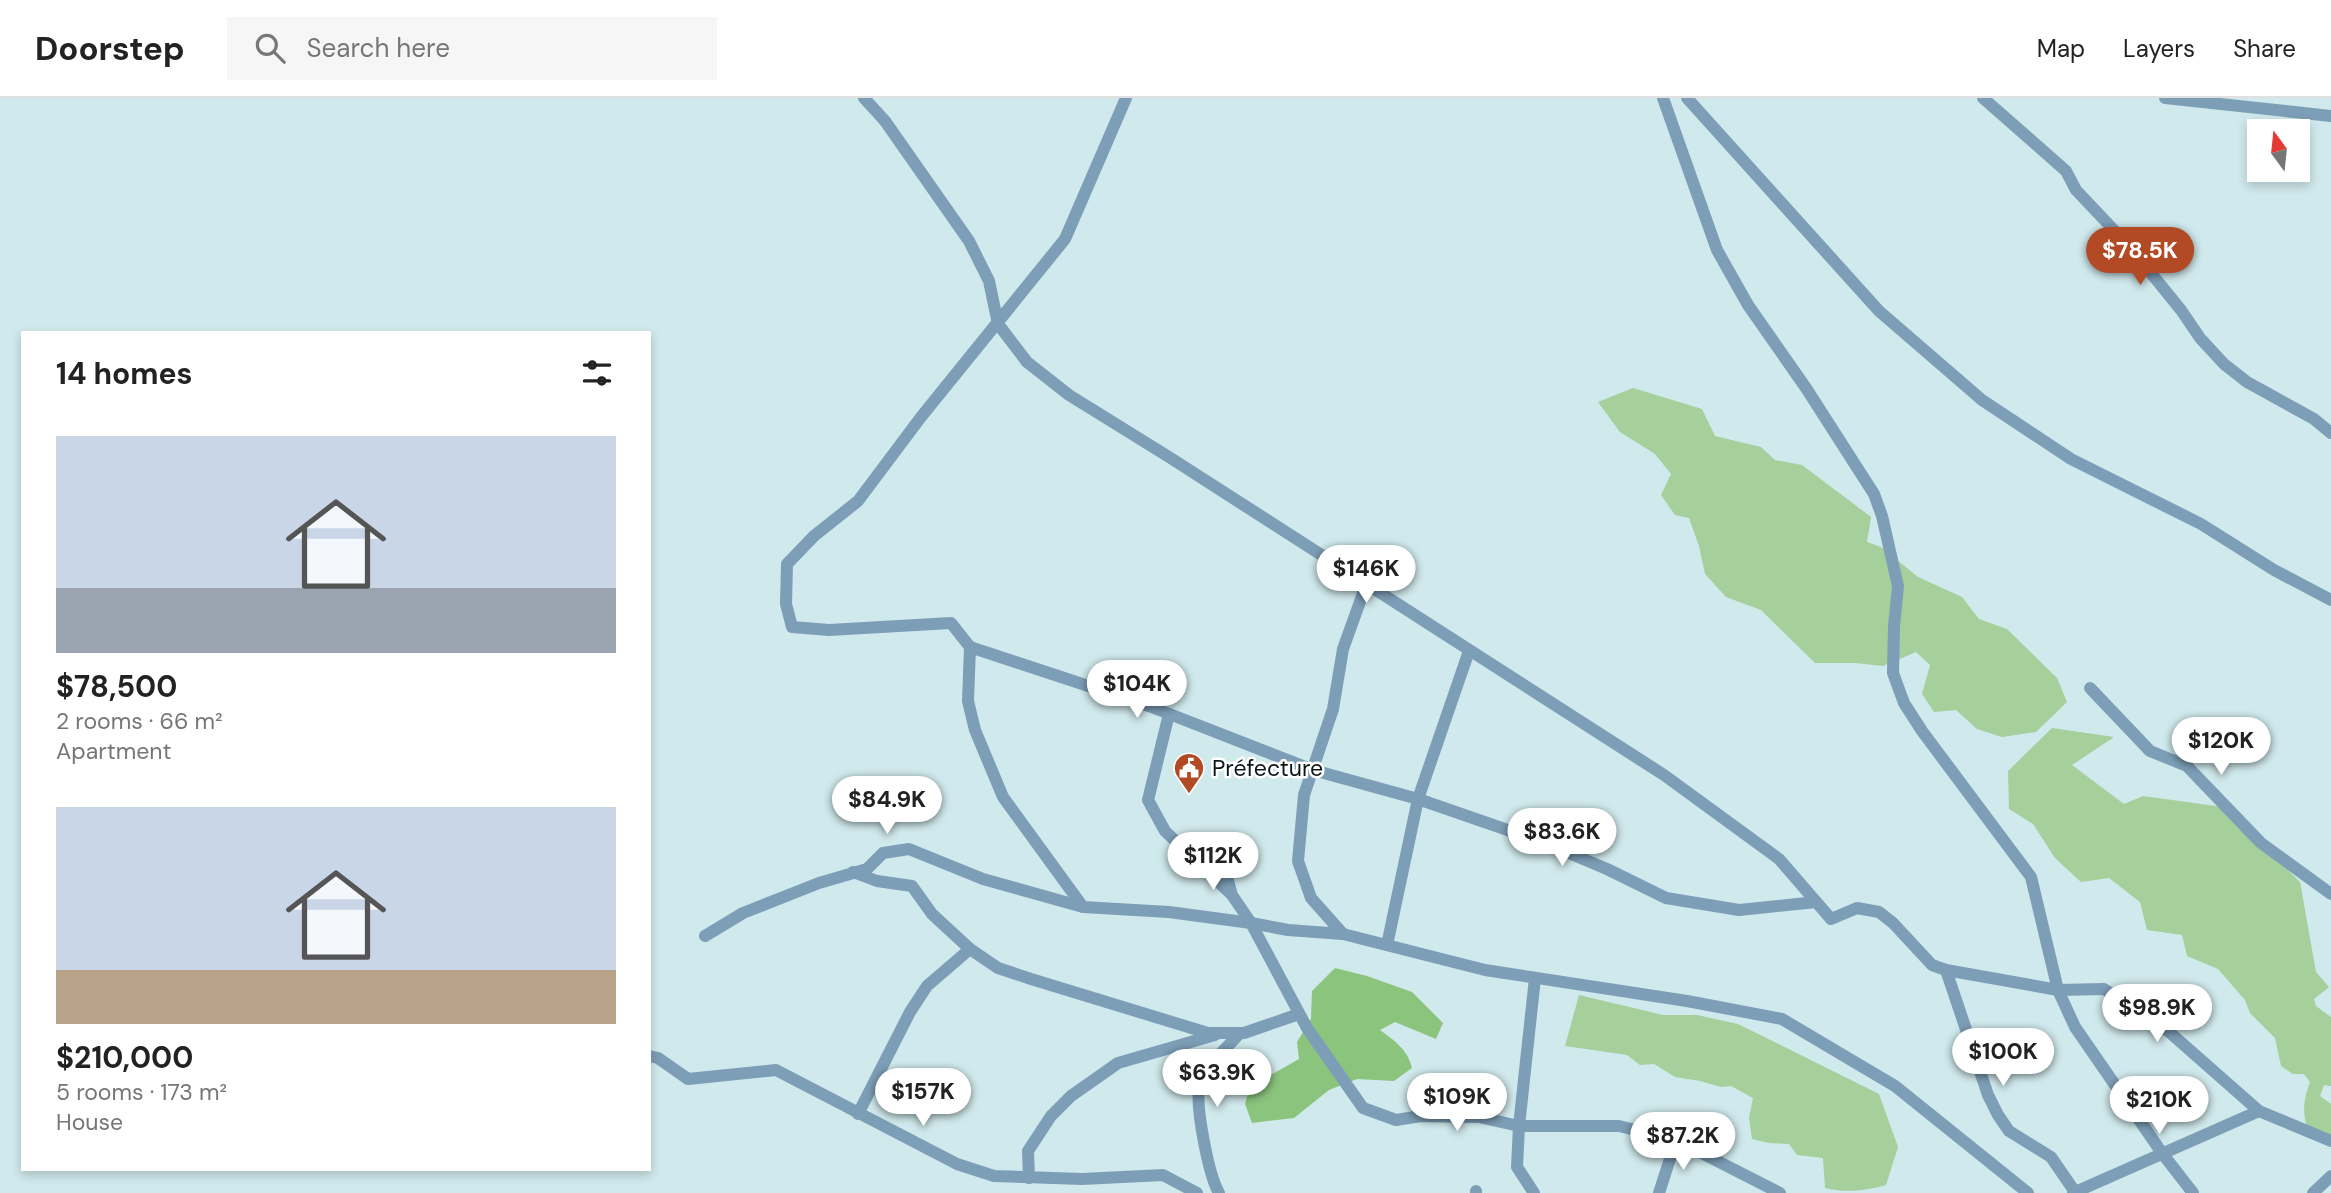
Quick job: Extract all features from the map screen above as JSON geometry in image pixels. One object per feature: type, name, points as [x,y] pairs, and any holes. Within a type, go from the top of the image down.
[{"type":"street","points":[[864,98],[885,121],[969,241],[989,281],[998,324],[1027,362],[1069,396],[1169,457],[1664,775],[1779,859],[1831,919],[1857,908],[1879,912],[1893,923],[1932,965],[1946,970],[2058,990],[2104,989],[2159,1023],[2259,1111],[2331,1140]]},
{"type":"street","points":[[1126,98],[1065,239],[921,417],[858,501],[814,536],[787,564],[786,604],[792,627],[829,630],[951,623],[970,647],[1169,714],[1313,770],[1418,799],[1545,843],[1666,898],[1738,910],[1816,902]]},
{"type":"street","points":[[1663,98],[1717,250],[1748,305],[1806,388],[1874,494],[1882,516],[1898,586],[1893,673],[1904,703],[2031,877],[2058,990],[2075,1027],[2193,1193]]},
{"type":"street","points":[[1687,98],[1879,311],[1982,400],[2071,459],[2201,524],[2274,570],[2331,600]]},
{"type":"street","points":[[1983,98],[2066,171],[2076,190],[2129,246],[2200,338],[2224,364],[2247,382],[2314,419],[2331,433]]},
{"type":"street","points":[[2165,98],[2331,116]]},
{"type":"street","points":[[1343,934],[1311,898],[1298,861],[1304,795],[1334,709],[1343,649],[1366,585]]},
{"type":"street","points":[[970,647],[968,701],[975,730],[1003,797],[1083,907]]},
{"type":"street","points":[[1387,945],[1418,799],[1469,651]]},
{"type":"street","points":[[2090,688],[2150,751],[2187,766],[2261,843],[2331,894]]},
{"type":"street","points":[[1169,714],[1148,800],[1165,831],[1231,895],[1251,923],[1307,1028],[1363,1108],[1396,1120],[1421,1116],[1479,1117],[1519,1126],[1619,1126],[1676,1140],[1780,1193]]},
{"type":"street","points":[[1217,841],[1231,895]]},
{"type":"street","points":[[705,936],[743,913],[867,869],[883,853],[909,849],[983,879],[1083,907],[1169,912],[1287,930],[1343,934],[1486,970],[1687,1001],[1782,1019],[1895,1086],[2028,1193]]},
{"type":"street","points":[[853,872],[877,881],[912,886],[932,914],[970,949],[998,968],[1208,1033],[1240,1033],[1299,1014]]},
{"type":"street","points":[[858,1114],[910,1012],[927,986],[970,949]]},
{"type":"street","points":[[1946,970],[1988,1095],[1998,1115],[2009,1131],[2051,1157],[2074,1192],[2259,1111]]},
{"type":"street","points":[[1534,1193],[1517,1167],[1535,978]]},
{"type":"street","points":[[1029,1178],[1028,1151],[1051,1116],[1071,1096],[1118,1063],[1220,1033]]},
{"type":"street","points":[[1219,1193],[1204,1147],[1199,1087],[1211,1064],[1240,1033]]},
{"type":"street","points":[[651,1056],[658,1058],[688,1079],[776,1070],[957,1164],[994,1177],[1082,1179],[1163,1175],[1198,1193]]},
{"type":"street","points":[[1659,1193],[1676,1140]]},
{"type":"street","points":[[2313,1193],[2331,1176]]},
{"type":"green space","points":[[1633,388],[1702,409],[1715,436],[1761,447],[1775,460],[1802,465],[1871,517],[1867,542],[1881,547],[1918,577],[1962,597],[1979,619],[2007,629],[2057,678],[2067,702],[2036,732],[2002,737],[1977,729],[1956,710],[1934,712],[1922,694],[1930,665],[1916,652],[1883,666],[1815,663],[1761,610],[1726,597],[1705,574],[1689,518],[1675,515],[1661,495],[1671,474],[1655,454],[1620,432],[1598,402]]},
{"type":"green space","points":[[2052,728],[2114,737],[2072,765],[2124,804],[2143,796],[2223,807],[2300,882],[2316,972],[2329,987],[2314,999],[2316,1006],[2331,1017],[2331,1086],[2324,1085],[2320,1096],[2331,1104],[2331,1135],[2307,1128],[2304,1105],[2310,1082],[2304,1074],[2293,1074],[2281,1066],[2275,1038],[2250,1013],[2245,1000],[2218,969],[2187,956],[2182,935],[2147,930],[2140,902],[2109,878],[2081,882],[2055,858],[2033,824],[2009,809],[2008,771]]},
{"type":"green space","points":[[1335,968],[1412,992],[1443,1023],[1436,1039],[1395,1022],[1380,1030],[1404,1051],[1412,1068],[1394,1081],[1357,1079],[1329,1090],[1294,1118],[1252,1123],[1245,1104],[1250,1087],[1299,1059],[1297,1042],[1311,1019],[1312,991]]},
{"type":"green space","points":[[1579,995],[1663,1015],[1697,1015],[1738,1024],[1879,1094],[1898,1147],[1886,1185],[1855,1191],[1825,1188],[1823,1158],[1797,1155],[1789,1144],[1752,1139],[1749,1118],[1753,1098],[1731,1086],[1721,1087],[1675,1077],[1654,1064],[1640,1065],[1627,1055],[1565,1046]]},
{"type":"place","name":"Préfecture","points":[[1189,795]]}]
